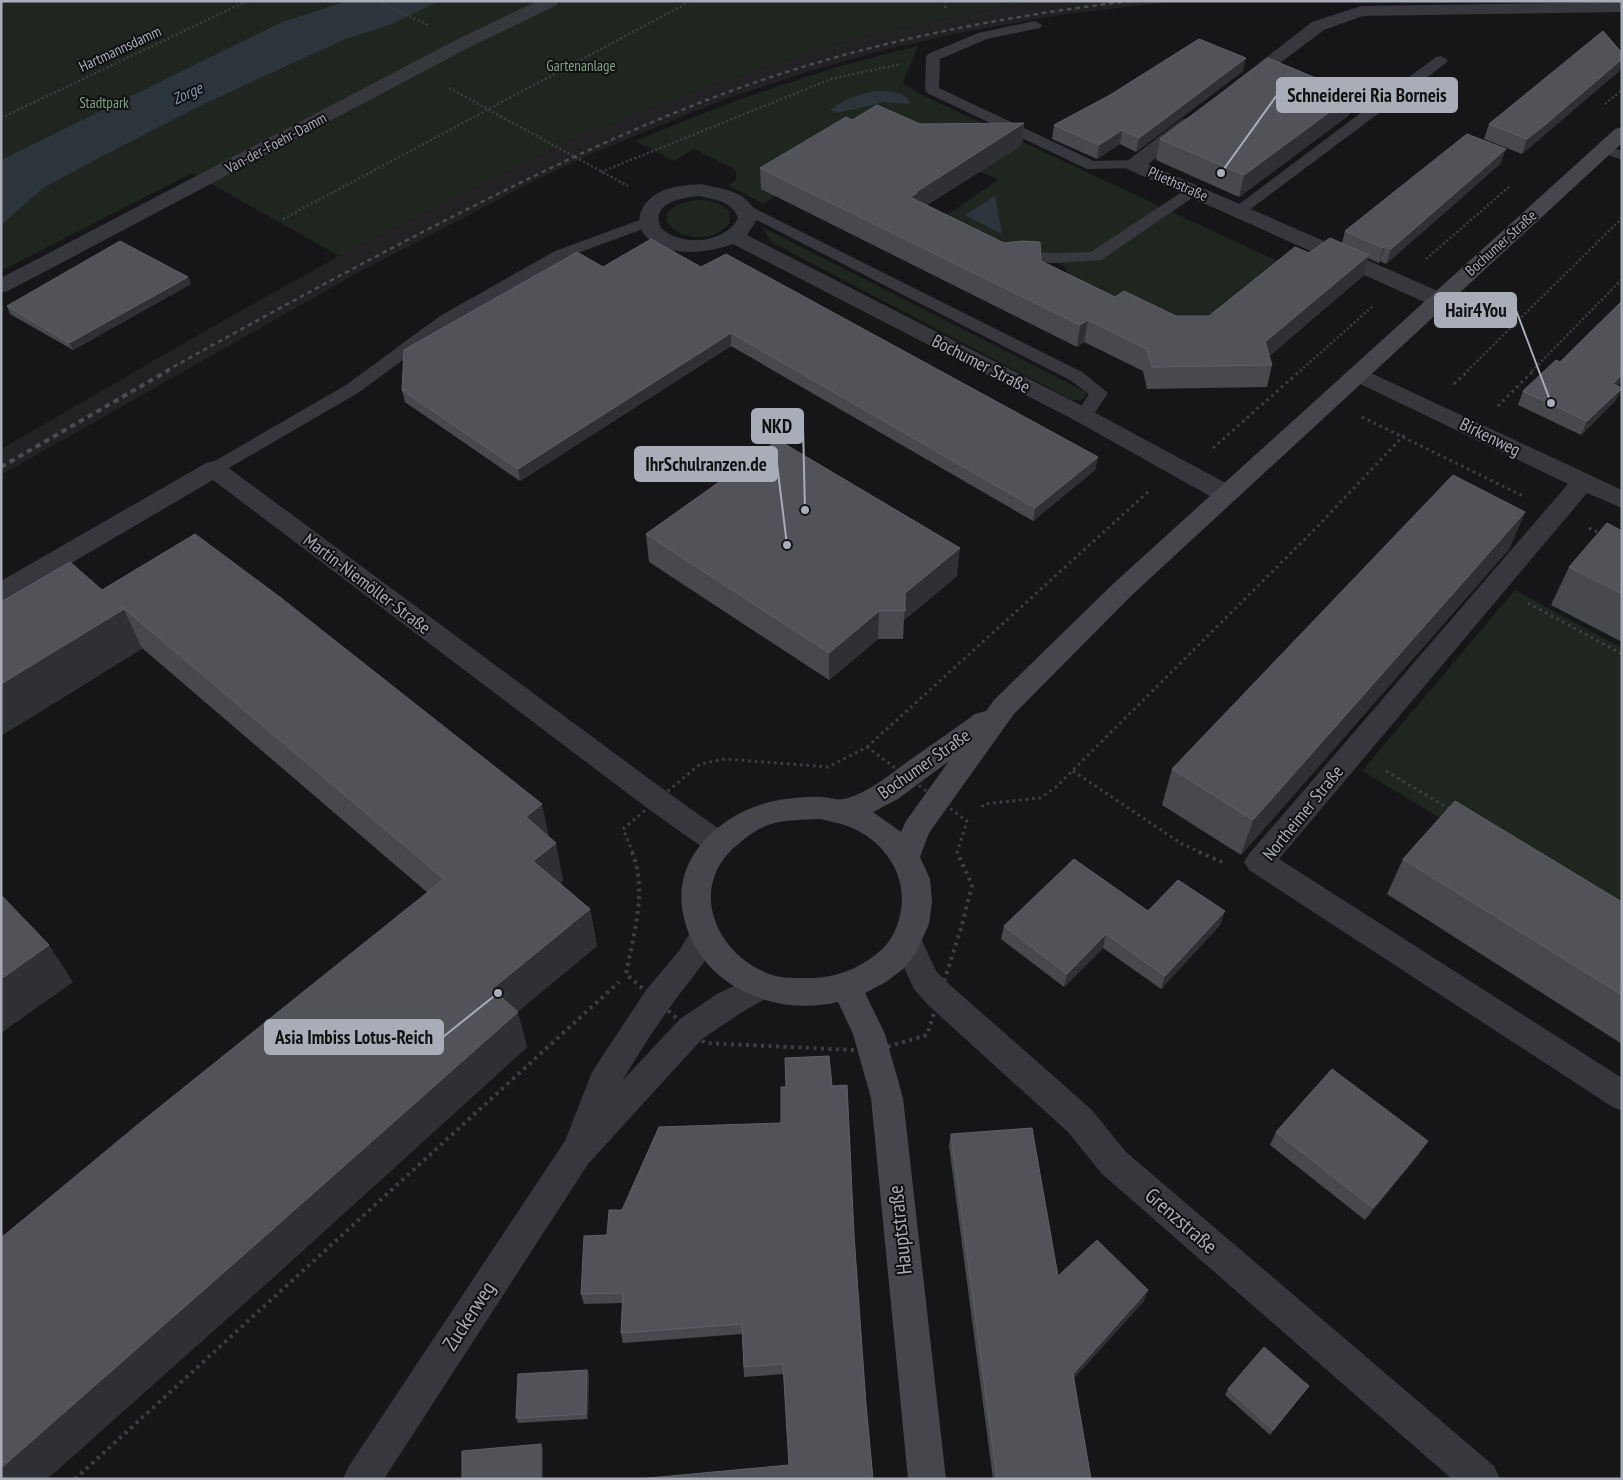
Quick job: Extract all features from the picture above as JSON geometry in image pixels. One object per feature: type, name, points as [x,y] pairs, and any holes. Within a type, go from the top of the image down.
[{"type":"street","name":"Van-der-Foehr-Damm","points":[[1,287],[464,43],[552,1]]},
{"type":"street","points":[[1225,96],[1318,26],[1361,11],[1622,6]]},
{"type":"street","name":"Pliethstraße","points":[[1202,113],[1134,165],[1439,300]]},
{"type":"street","name":"Bochumer Straße","points":[[840,813],[868,802],[888,791],[1004,707],[1123,589],[1329,400],[1439,300],[1613,152],[1622,133]]},
{"type":"street","points":[[683,191],[721,192],[734,198],[746,209],[748,218],[744,229],[734,237],[720,243],[703,246],[681,245],[666,241],[652,232],[648,222],[649,212],[656,203],[683,191]]},
{"type":"street","name":"Bochumer Straße","points":[[734,237],[1084,416],[1226,494]]},
{"type":"street","name":"Birkenweg","points":[[1358,374],[1622,500]]},
{"type":"street","points":[[1,593],[214,469]]},
{"type":"street","name":"Martin-Niemöller-Straße","points":[[214,469],[657,800],[719,844]]},
{"type":"street","name":"Northeimer Straße","points":[[1583,481],[1558,513],[1259,862],[1622,1096]]},
{"type":"street","name":"Bochumer Straße","points":[[906,857],[916,829],[1004,707]]},
{"type":"street","points":[[821,808],[840,813],[855,816],[885,833],[906,857],[918,886],[917,918],[904,947],[880,971],[847,988],[810,993],[771,989],[738,974],[712,951],[698,922],[695,892],[704,862],[724,838],[752,819],[786,809],[821,808]]},
{"type":"street","name":"Zuckerweg","points":[[576,1153],[603,1082],[657,1000],[690,960],[705,935]]},
{"type":"street","name":"Grenzstraße","points":[[907,941],[924,980],[1080,1121],[1114,1163],[1481,1479]]},
{"type":"street","name":"Zuckerweg","points":[[362,1479],[576,1153],[692,1029],[728,1004],[763,985]]},
{"type":"street","name":"Hauptstraße","points":[[847,988],[869,1034],[887,1098],[927,1479]]},
{"type":"lane","points":[[1035,25],[983,36],[933,58],[932,90],[1092,166],[1134,165]]},
{"type":"lane","points":[[1238,211],[1442,60]]},
{"type":"lane","points":[[1263,68],[1281,75]]},
{"type":"lane","points":[[1308,86],[1373,111]]},
{"type":"lane","points":[[995,246],[1012,255],[1053,258],[1095,257],[1193,191]]},
{"type":"lane","points":[[746,209],[1076,376],[1099,393],[1084,416]]},
{"type":"lane","points":[[214,469],[352,389],[446,320],[553,259],[648,222]]},
{"type":"path","points":[[231,1],[244,3]]},
{"type":"path","name":"Hartmannsdamm","points":[[1,118],[249,1]]},
{"type":"path","points":[[377,1],[420,21]]},
{"type":"path","points":[[283,219],[691,1]]},
{"type":"path","points":[[945,8],[946,1]]},
{"type":"path","points":[[416,69],[601,172],[831,79],[933,58]]},
{"type":"path","points":[[978,810],[984,804],[1040,798],[1056,787],[1310,534],[1430,408],[1622,218]]},
{"type":"path","points":[[1475,429],[1622,278]]},
{"type":"path","points":[[1290,381],[1606,536]]},
{"type":"path","points":[[679,782],[700,764],[725,759],[828,767],[867,747],[1072,559],[1176,467]]},
{"type":"path","points":[[1496,585],[1622,654]]},
{"type":"path","points":[[867,747],[892,766]]},
{"type":"path","points":[[1353,752],[1454,812]]},
{"type":"path","points":[[1073,771],[1182,844],[1246,872],[1259,862]]},
{"type":"path","points":[[967,821],[973,816]]},
{"type":"path","points":[[75,1479],[626,974],[640,899],[635,858],[623,829],[633,821]]},
{"type":"path","points":[[626,974],[642,987]]},
{"type":"shaded area","points":[[1044,1],[1182,1],[1066,14],[964,32],[888,49],[813,70],[725,99],[598,151],[536,180],[359,272],[1,475],[1,449],[339,256],[572,139],[701,89],[814,50],[877,33],[1007,6]]},
{"type":"green space","points":[[1,1],[1044,1],[1007,6],[877,33],[814,50],[701,89],[572,139],[339,256],[192,173],[1,271]]},
{"type":"green space","points":[[918,46],[903,83],[922,95],[1288,266],[1204,332],[1075,283],[1064,266],[1034,251],[1024,252],[944,217],[998,180],[956,160],[811,173],[763,204],[728,185],[736,180],[736,170],[694,149],[674,161],[635,141],[704,113],[774,88],[845,65]]},
{"type":"green space","points":[[695,200],[709,201],[721,205],[729,211],[730,223],[717,233],[701,237],[687,236],[675,230],[668,223],[667,214],[676,206]]},
{"type":"green space","points":[[762,227],[1088,393],[1081,400],[1072,400],[771,242]]},
{"type":"green space","points":[[1515,590],[1622,648],[1622,927],[1362,771]]},
{"type":"water","name":"Zorge","points":[[347,1],[439,1],[392,24],[346,39],[200,106],[43,188],[1,225],[1,160],[282,22]]},
{"type":"water","points":[[876,91],[901,94],[908,99],[910,104],[884,102],[838,113],[830,110],[852,98]]},
{"type":"water","points":[[995,196],[1002,234],[965,215]]},
{"type":"building","points":[[1603,31],[1622,53],[1622,59],[1546,124],[1527,139],[1489,124]]},
{"type":"building","points":[[1199,39],[1246,58],[1139,138],[1122,130],[1099,145],[1054,125],[1110,95]]},
{"type":"building","points":[[1268,58],[1354,94],[1244,175],[1160,139]]},
{"type":"building","points":[[877,105],[920,124],[1024,123],[910,197],[1004,243],[1040,242],[1041,261],[1115,297],[1124,291],[1176,316],[1209,316],[1295,247],[1309,253],[1330,238],[1369,255],[1265,342],[1272,365],[1152,367],[1147,349],[1088,320],[1080,325],[760,168],[846,117],[852,120]]},
{"type":"building","points":[[1467,134],[1506,149],[1391,249],[1385,246],[1383,248],[1345,231]]},
{"type":"building","points":[[651,239],[701,267],[726,254],[1098,457],[1035,508],[731,333],[518,469],[402,390],[404,350],[577,252],[603,267]]},
{"type":"building","points":[[120,241],[188,277],[69,343],[7,306]]},
{"type":"building","points":[[1622,301],[1622,374],[1613,384],[1622,388],[1587,421],[1523,391],[1556,360],[1560,362]]},
{"type":"building","points":[[778,440],[960,548],[905,593],[905,611],[879,611],[829,653],[646,534]]},
{"type":"building","points":[[1453,475],[1525,512],[1253,820],[1172,769]]},
{"type":"building","points":[[1607,523],[1622,531],[1622,594],[1569,567]]},
{"type":"building","points":[[195,534],[281,598],[542,804],[526,817],[556,843],[533,861],[590,909],[492,989],[518,1012],[1,1468],[1,1238],[141,1122],[444,879],[120,605],[124,609],[1,684],[1,602],[70,562],[102,590]]},
{"type":"building","points":[[1455,801],[1622,902],[1622,995],[1403,859]]},
{"type":"building","points":[[1074,859],[1148,911],[1178,880],[1225,911],[1165,976],[1106,934],[1067,974],[1004,926]]},
{"type":"building","points":[[1,895],[49,945],[1,979]]},
{"type":"building","points":[[829,1056],[832,1086],[847,1085],[854,1235],[873,1479],[638,1479],[789,1465],[783,1364],[744,1367],[742,1324],[621,1333],[623,1293],[581,1294],[584,1236],[607,1235],[609,1210],[622,1210],[659,1127],[781,1123],[781,1087],[786,1087],[785,1058]]},
{"type":"building","points":[[1332,1069],[1428,1141],[1373,1208],[1276,1132]]},
{"type":"building","points":[[1032,1128],[1058,1276],[1097,1240],[1148,1290],[1073,1374],[1091,1479],[997,1479],[951,1134]]},
{"type":"building","points":[[1264,1347],[1309,1386],[1273,1430],[1228,1389]]},
{"type":"building","points":[[587,1370],[586,1414],[516,1418],[518,1374]]},
{"type":"building","points":[[541,1444],[541,1479],[462,1479],[462,1451]]},
{"type":"railway","points":[[166,371],[344,273],[490,198],[607,142],[727,92],[812,64],[902,40],[1038,14],[1130,1]]},
{"type":"railway","points":[[1,467],[169,370]]},
{"type":"place","name":"Schneiderei Ria Borneis","points":[[1221,173]]},
{"type":"place","name":"Hair4You","points":[[1551,403]]},
{"type":"place","name":"NKD","points":[[805,510]]},
{"type":"place","name":"IhrSchulranzen.de","points":[[787,545]]},
{"type":"place","name":"Asia Imbiss Lotus-Reich","points":[[498,993]]},
{"type":"park label","name":"Gartenanlage","points":[[581,66]]},
{"type":"park label","name":"Stadtpark","points":[[104,103]]}]
